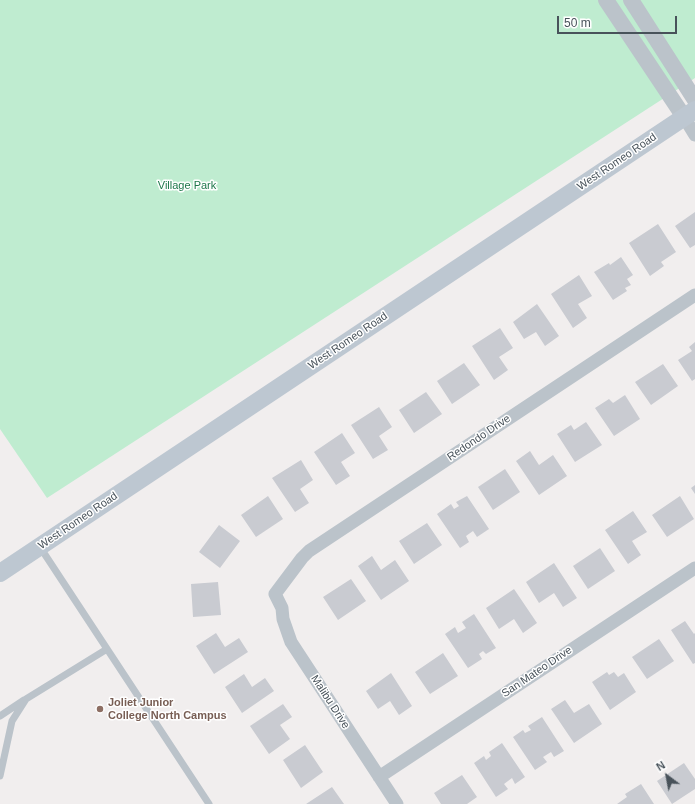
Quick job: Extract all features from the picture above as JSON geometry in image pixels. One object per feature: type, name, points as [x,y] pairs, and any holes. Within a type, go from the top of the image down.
[{"type":"main road","name":"West Romeo Road","points":[[0,572],[40,547],[689,114]]},
{"type":"street","points":[[606,0],[689,114],[695,135]]},
{"type":"street","points":[[631,0],[695,100]]},
{"type":"street","name":"Redondo Drive","points":[[275,594],[309,551],[695,295]]},
{"type":"street","name":"San Mateo Drive","points":[[379,777],[695,568]]},
{"type":"street","name":"Malibu Drive","points":[[275,594],[282,608],[283,619],[292,642],[397,804]]},
{"type":"lane","points":[[40,547],[209,804]]},
{"type":"lane","points":[[0,716],[107,648]]},
{"type":"lane","points":[[0,776],[12,721],[26,699]]},
{"type":"green space","name":"Village Park","points":[[0,0],[695,0],[695,78],[47,498],[0,429]]},
{"type":"building","points":[[695,212],[695,245],[690,248],[675,226]]},
{"type":"building","points":[[658,224],[676,252],[661,262],[664,266],[650,276],[629,243]]},
{"type":"building","points":[[621,257],[633,275],[627,279],[631,285],[625,288],[627,291],[613,300],[594,272],[609,263],[610,265]]},
{"type":"building","points":[[579,275],[592,296],[578,304],[587,318],[573,328],[551,294]]},
{"type":"building","points":[[537,304],[559,336],[545,346],[536,332],[524,339],[513,322]]},
{"type":"building","points":[[500,328],[513,348],[499,357],[508,370],[494,380],[472,346]]},
{"type":"building","points":[[695,342],[695,379],[692,381],[678,360],[692,351],[689,347]]},
{"type":"building","points":[[464,363],[480,385],[452,404],[437,381]]},
{"type":"building","points":[[663,364],[678,386],[651,405],[635,382]]},
{"type":"building","points":[[426,392],[442,414],[414,433],[399,410]]},
{"type":"building","points":[[625,395],[640,419],[614,436],[595,408],[609,399],[613,403]]},
{"type":"building","points":[[379,407],[392,427],[379,436],[388,450],[373,459],[351,425]]},
{"type":"building","points":[[586,422],[602,445],[575,462],[557,434],[571,425],[574,430]]},
{"type":"building","points":[[342,433],[355,453],[341,462],[350,476],[336,485],[314,452]]},
{"type":"building","points":[[530,451],[539,465],[553,455],[567,476],[539,495],[516,461]]},
{"type":"building","points":[[301,460],[313,480],[300,489],[309,503],[295,512],[272,478]]},
{"type":"building","points":[[505,469],[520,492],[493,510],[478,487]]},
{"type":"building","points":[[695,485],[695,494],[691,488]]},
{"type":"building","points":[[268,496],[283,519],[256,537],[241,515]]},
{"type":"building","points":[[467,496],[489,529],[477,537],[473,531],[466,536],[469,542],[460,548],[437,514],[451,504],[454,509],[459,506],[456,502]]},
{"type":"building","points":[[680,496],[694,519],[667,537],[652,515]]},
{"type":"building","points":[[633,511],[647,532],[632,541],[641,555],[628,564],[605,530]]},
{"type":"building","points":[[427,523],[442,545],[414,564],[399,541]]},
{"type":"building","points":[[219,525],[240,541],[220,568],[199,552]]},
{"type":"building","points":[[600,548],[615,571],[588,589],[573,566]]},
{"type":"building","points":[[372,556],[381,570],[395,560],[409,581],[381,600],[358,566]]},
{"type":"building","points":[[554,563],[577,598],[563,607],[554,593],[539,603],[526,582]]},
{"type":"building","points":[[351,579],[366,601],[338,620],[323,597]]},
{"type":"building","points":[[218,582],[221,615],[193,617],[191,584]]},
{"type":"building","points":[[514,589],[537,623],[523,633],[514,619],[499,629],[486,608]]},
{"type":"building","points":[[474,614],[496,648],[486,654],[483,651],[479,654],[482,659],[468,668],[445,634],[455,627],[458,633],[466,628],[462,622]]},
{"type":"building","points":[[685,621],[694,634],[695,633],[695,663],[693,664],[671,630]]},
{"type":"building","points":[[216,633],[225,647],[239,638],[248,652],[214,674],[196,646]]},
{"type":"building","points":[[659,639],[674,661],[647,679],[632,657]]},
{"type":"building","points":[[443,653],[458,676],[430,694],[415,672]]},
{"type":"building","points":[[607,672],[609,675],[614,672],[618,677],[624,673],[636,692],[610,710],[592,682]]},
{"type":"building","points":[[391,673],[412,706],[399,715],[390,701],[378,709],[366,691]]},
{"type":"building","points":[[244,674],[252,687],[265,678],[274,691],[242,713],[225,687]]},
{"type":"building","points":[[565,700],[574,713],[589,704],[602,724],[574,743],[551,709]]},
{"type":"building","points":[[283,704],[292,717],[280,725],[290,739],[269,754],[250,726]]},
{"type":"building","points":[[542,717],[564,751],[554,757],[551,752],[543,757],[547,762],[535,770],[513,737],[523,730],[525,733],[531,730],[528,726]]},
{"type":"building","points":[[502,743],[525,777],[515,784],[512,778],[504,784],[508,789],[496,797],[474,763],[484,756],[486,760],[491,756],[489,752]]},
{"type":"building","points":[[305,745],[323,772],[301,788],[283,760]]},
{"type":"building","points":[[684,763],[695,779],[695,789],[672,804],[657,781]]},
{"type":"building","points":[[462,775],[477,797],[467,804],[441,804],[434,793]]},
{"type":"building","points":[[641,784],[654,804],[617,804],[627,797],[625,794]]},
{"type":"building","points":[[332,787],[344,804],[306,804]]},
{"type":"place","name":"Joliet Junior College North Campus","points":[[100,709]]}]
